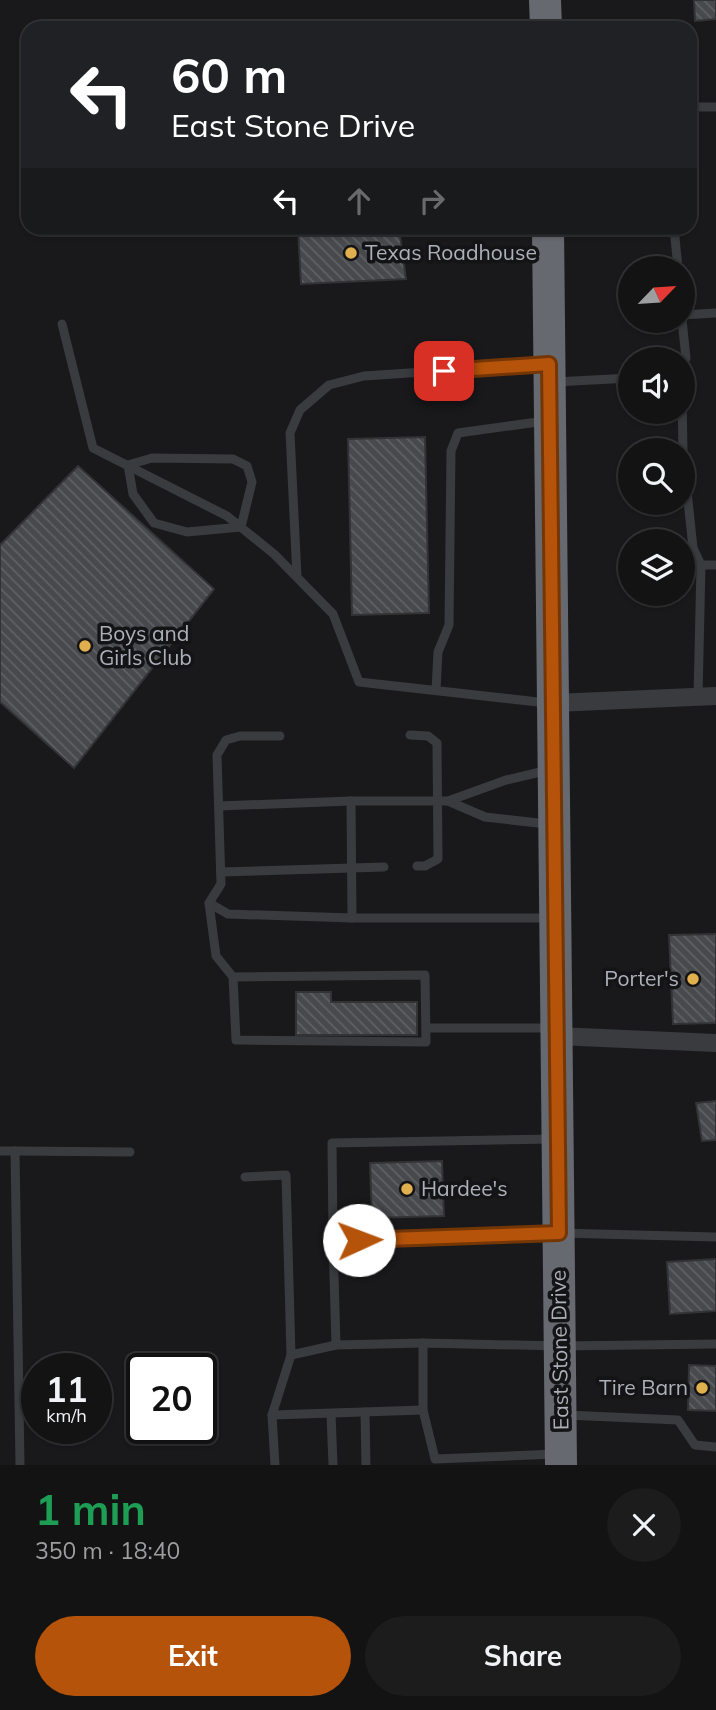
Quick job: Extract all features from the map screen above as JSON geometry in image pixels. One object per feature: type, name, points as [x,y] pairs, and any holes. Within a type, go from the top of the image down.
[{"type":"highway","points":[[545,0],[545,21]]},
{"type":"highway","name":"East Stone Drive","points":[[548,235],[561,1459]]},
{"type":"street","points":[[554,703],[707,697]]},
{"type":"street","points":[[557,1032],[716,1043]]},
{"type":"lane","points":[[697,107],[716,107]]},
{"type":"lane","points":[[675,235],[677,256]]},
{"type":"lane","points":[[695,314],[716,313]]},
{"type":"lane","points":[[62,324],[93,448],[227,516],[274,554],[333,614],[359,682],[554,703]]},
{"type":"lane","points":[[297,578],[290,433],[300,410],[329,386],[364,376],[549,373],[618,377]]},
{"type":"lane","points":[[436,690],[438,652],[449,625],[451,451],[458,433],[550,420]]},
{"type":"lane","points":[[683,424],[693,548],[701,565],[707,697]]},
{"type":"lane","points":[[128,466],[152,458],[233,458],[247,466],[253,482],[241,527]]},
{"type":"lane","points":[[128,466],[134,494],[154,523],[187,532],[241,527]]},
{"type":"lane","points":[[701,565],[716,565]]},
{"type":"lane","points":[[410,735],[428,736],[437,743],[443,801],[438,859],[425,866],[417,866]]},
{"type":"lane","points":[[233,978],[425,975],[426,1042],[236,1040],[233,978],[216,957],[209,904],[221,884],[218,755],[226,740],[240,736],[280,736]]},
{"type":"lane","points":[[219,806],[443,801],[506,780],[555,769]]},
{"type":"lane","points":[[351,801],[352,918]]},
{"type":"lane","points":[[443,801],[485,817],[555,824]]},
{"type":"lane","points":[[221,872],[384,867]]},
{"type":"lane","points":[[209,904],[228,914],[352,918],[556,918]]},
{"type":"lane","points":[[426,1028],[557,1032]]},
{"type":"lane","points":[[336,1345],[332,1143],[558,1139]]},
{"type":"lane","points":[[0,1151],[130,1152]]},
{"type":"lane","points":[[15,1151],[20,1465]]},
{"type":"lane","points":[[245,1177],[286,1175],[290,1355],[272,1415],[275,1465]]},
{"type":"lane","points":[[333,1240],[559,1233],[716,1237]]},
{"type":"lane","points":[[423,1343],[423,1410],[435,1462],[561,1459]]},
{"type":"lane","points":[[290,1355],[336,1345],[716,1344]]},
{"type":"lane","points":[[272,1415],[423,1410]]},
{"type":"lane","points":[[365,1412],[366,1465]]},
{"type":"lane","points":[[331,1414],[333,1465]]},
{"type":"lane","points":[[561,1415],[678,1420],[695,1445],[716,1447]]},
{"type":"building","points":[[694,0],[716,0],[716,19],[695,21]]},
{"type":"building","name":"Texas Roadhouse","points":[[298,235],[400,235],[406,279],[301,284]]},
{"type":"building","points":[[425,437],[429,613],[352,615],[348,439]]},
{"type":"building","name":"Boys and Girls Club","points":[[78,466],[214,589],[74,768],[0,702],[0,545]]},
{"type":"building","name":"Porter's","points":[[716,934],[716,1023],[673,1024],[669,935]]},
{"type":"building","points":[[296,992],[331,992],[331,1002],[417,1002],[417,1035],[296,1035]]},
{"type":"building","points":[[716,1101],[716,1140],[702,1141],[696,1103]]},
{"type":"building","name":"Hardee's","points":[[442,1161],[444,1216],[372,1218],[370,1163]]},
{"type":"building","points":[[716,1259],[716,1311],[670,1314],[667,1262]]},
{"type":"building","name":"Tire Barn","points":[[689,1365],[716,1366],[716,1411],[688,1410]]},
{"type":"place","name":"Texas Roadhouse","points":[[351,253]]},
{"type":"place","name":"Boys and Girls Club","points":[[85,646]]},
{"type":"place","name":"Porter's","points":[[693,979]]},
{"type":"place","name":"Hardee's","points":[[407,1189]]},
{"type":"place","name":"Tire Barn","points":[[702,1388]]},
{"type":"route","points":[[359,1240],[559,1233],[549,364],[444,371]]}]
